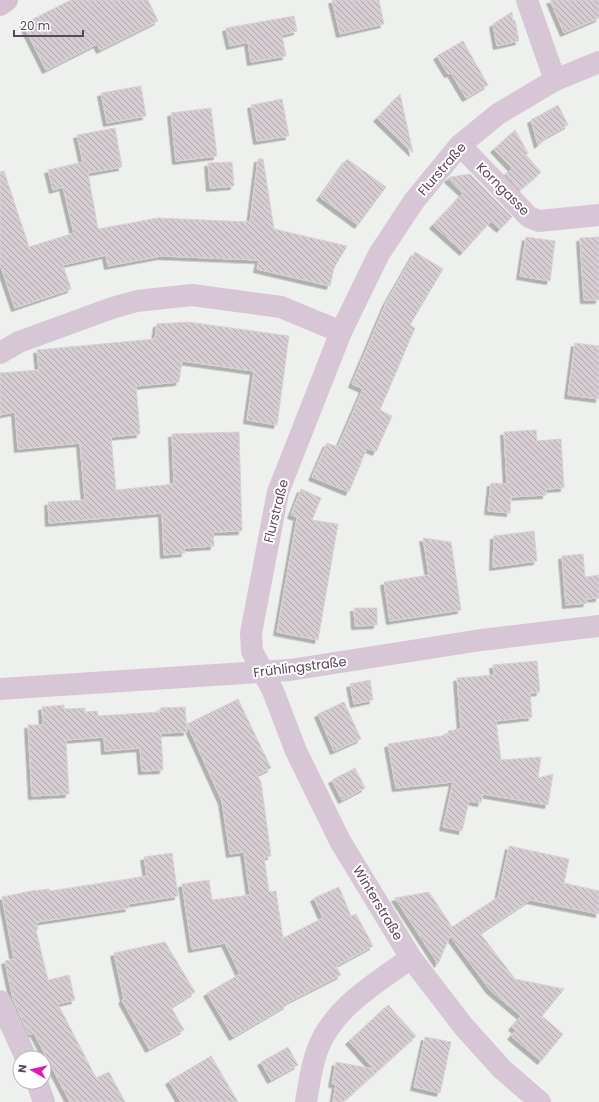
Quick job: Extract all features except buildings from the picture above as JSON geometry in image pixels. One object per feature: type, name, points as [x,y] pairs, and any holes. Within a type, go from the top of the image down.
[{"type":"street","points":[[0,5],[7,0]]},
{"type":"street","points":[[527,0],[555,80]]},
{"type":"street","name":"Flurstraße","points":[[262,673],[252,651],[251,633],[278,492],[341,332],[379,254],[414,200],[460,145],[498,114],[555,80],[599,62]]},
{"type":"street","name":"Korngasse","points":[[460,145],[529,217],[539,220],[599,215]]},
{"type":"street","points":[[0,352],[19,342],[112,308],[137,301],[192,295],[280,307],[341,332]]},
{"type":"street","name":"Frühlingstraße","points":[[0,689],[262,673],[290,670],[480,640],[599,626]]},
{"type":"street","name":"Winterstraße","points":[[262,673],[273,691],[296,751],[340,841],[411,958],[464,1027],[502,1068],[540,1102]]},
{"type":"street","points":[[306,1102],[317,1051],[331,1024],[358,995],[411,958]]},
{"type":"street","points":[[0,1001],[22,1050]]},
{"type":"street","points":[[39,1090],[44,1102]]}]
